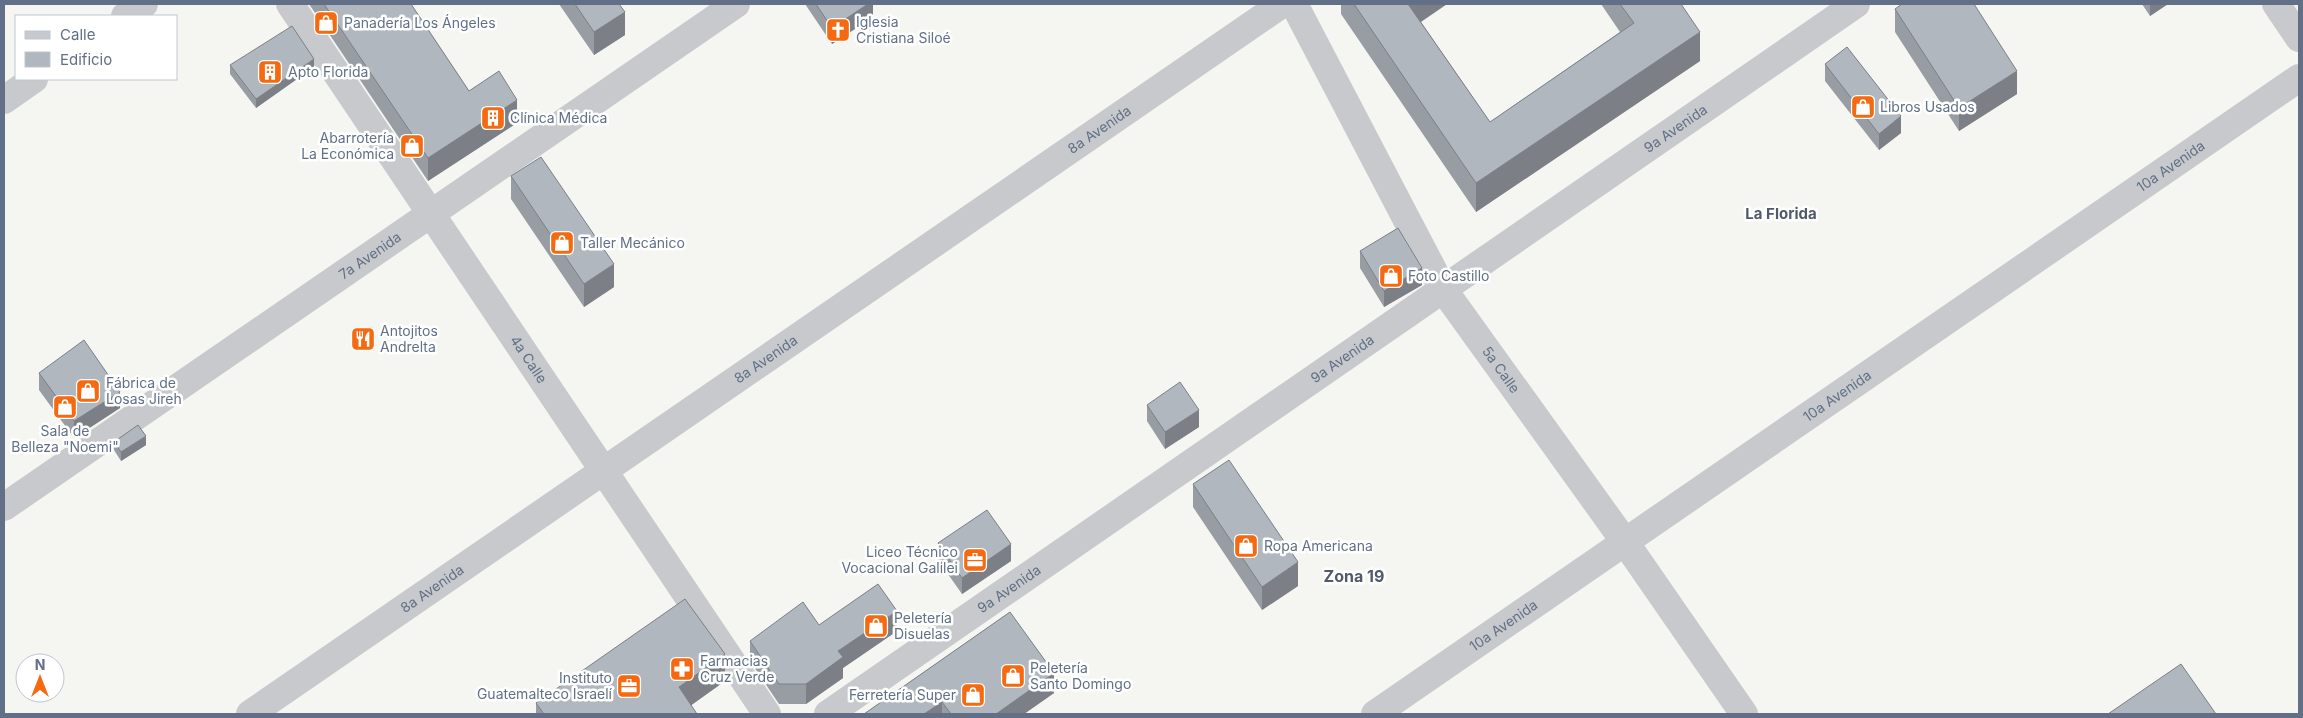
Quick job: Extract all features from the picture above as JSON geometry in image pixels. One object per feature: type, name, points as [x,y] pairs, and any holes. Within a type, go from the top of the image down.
[{"type":"street","points":[[127,15],[144,4]]},
{"type":"street","name":"4a Calle","points":[[290,4],[767,714]]},
{"type":"street","name":"7a Avenida","points":[[4,507],[736,4]]},
{"type":"street","name":"8a Avenida","points":[[250,714],[1282,4]]},
{"type":"street","name":"5a Calle","points":[[1294,4],[1443,289],[1625,542],[1744,714]]},
{"type":"street","name":"9a Avenida","points":[[828,714],[1856,4]]},
{"type":"street","points":[[2276,4],[2299,38]]},
{"type":"street","name":"10a Avenida","points":[[1375,714],[2299,78]]},
{"type":"street","points":[[4,100],[33,80]]},
{"type":"building","points":[[324,4],[411,4],[469,91],[499,71],[517,100],[428,158]]},
{"type":"building","points":[[575,4],[619,4],[625,12],[594,32]]},
{"type":"building","points":[[816,4],[868,4],[832,28]]},
{"type":"building","points":[[1354,4],[1408,4],[1490,122],[1634,23],[1620,4],[1681,4],[1700,32],[1476,183]]},
{"type":"building","points":[[1902,4],[1974,4],[2017,71],[1959,108],[1895,9]]},
{"type":"building","name":"Apto Florida","points":[[292,26],[314,59],[256,99],[230,65]]},
{"type":"building","points":[[1847,47],[1901,116],[1879,134],[1825,64]]},
{"type":"building","points":[[541,157],[614,264],[584,284],[511,176]]},
{"type":"building","points":[[1398,228],[1422,268],[1384,291],[1360,251]]},
{"type":"building","points":[[84,340],[120,392],[74,421],[39,373]]},
{"type":"building","points":[[1180,382],[1199,410],[1165,432],[1147,405]]},
{"type":"building","points":[[138,425],[146,436],[121,452],[114,442]]},
{"type":"building","points":[[1229,460],[1298,562],[1262,587],[1193,484]]},
{"type":"building","points":[[987,510],[1011,544],[962,578],[938,543]]},
{"type":"building","points":[[878,584],[897,611],[838,651],[843,657],[806,684],[779,684],[750,641],[803,602],[819,625]]},
{"type":"building","points":[[685,599],[725,654],[679,687],[697,714],[544,714],[536,703]]},
{"type":"building","points":[[1010,612],[1054,673],[996,714],[951,714],[942,702],[924,714],[864,714]]},
{"type":"building","points":[[2181,664],[2216,714],[2108,714]]},
{"type":"place","name":"Panadería Los Ángeles","points":[[326,23]]},
{"type":"place","name":"Iglesia Cristiana Siloé","points":[[838,30]]},
{"type":"place","name":"Apto Florida","points":[[270,72]]},
{"type":"place","name":"Libros Usados","points":[[1863,107]]},
{"type":"place","name":"Clínica Médica","points":[[493,118]]},
{"type":"place","name":"Abarrotería La Económica","points":[[412,146]]},
{"type":"place","name":"Taller Mecánico","points":[[562,243]]},
{"type":"place","name":"Foto Castillo","points":[[1391,276]]},
{"type":"place","name":"Antojitos Andrelta","points":[[363,339]]},
{"type":"place","name":"Fábrica de Losas Jireh","points":[[88,391]]},
{"type":"place","name":"Sala de Belleza \"Noemi\"","points":[[65,407]]},
{"type":"place","name":"Ropa Americana","points":[[1246,546]]},
{"type":"place","name":"Liceo Técnico Vocacional Galilei","points":[[975,560]]},
{"type":"place","name":"Peletería Disuelas","points":[[876,626]]},
{"type":"place","name":"Farmacias Cruz Verde","points":[[682,669]]},
{"type":"place","name":"Peletería Santo Domingo","points":[[1013,676]]},
{"type":"place","name":"Instituto Guatemalteco Israelí","points":[[629,686]]},
{"type":"place","name":"Ferretería Super","points":[[973,695]]},
{"type":"district","name":"La Florida","points":[[1781,214]]},
{"type":"district","name":"Zona 19","points":[[1354,576]]}]
